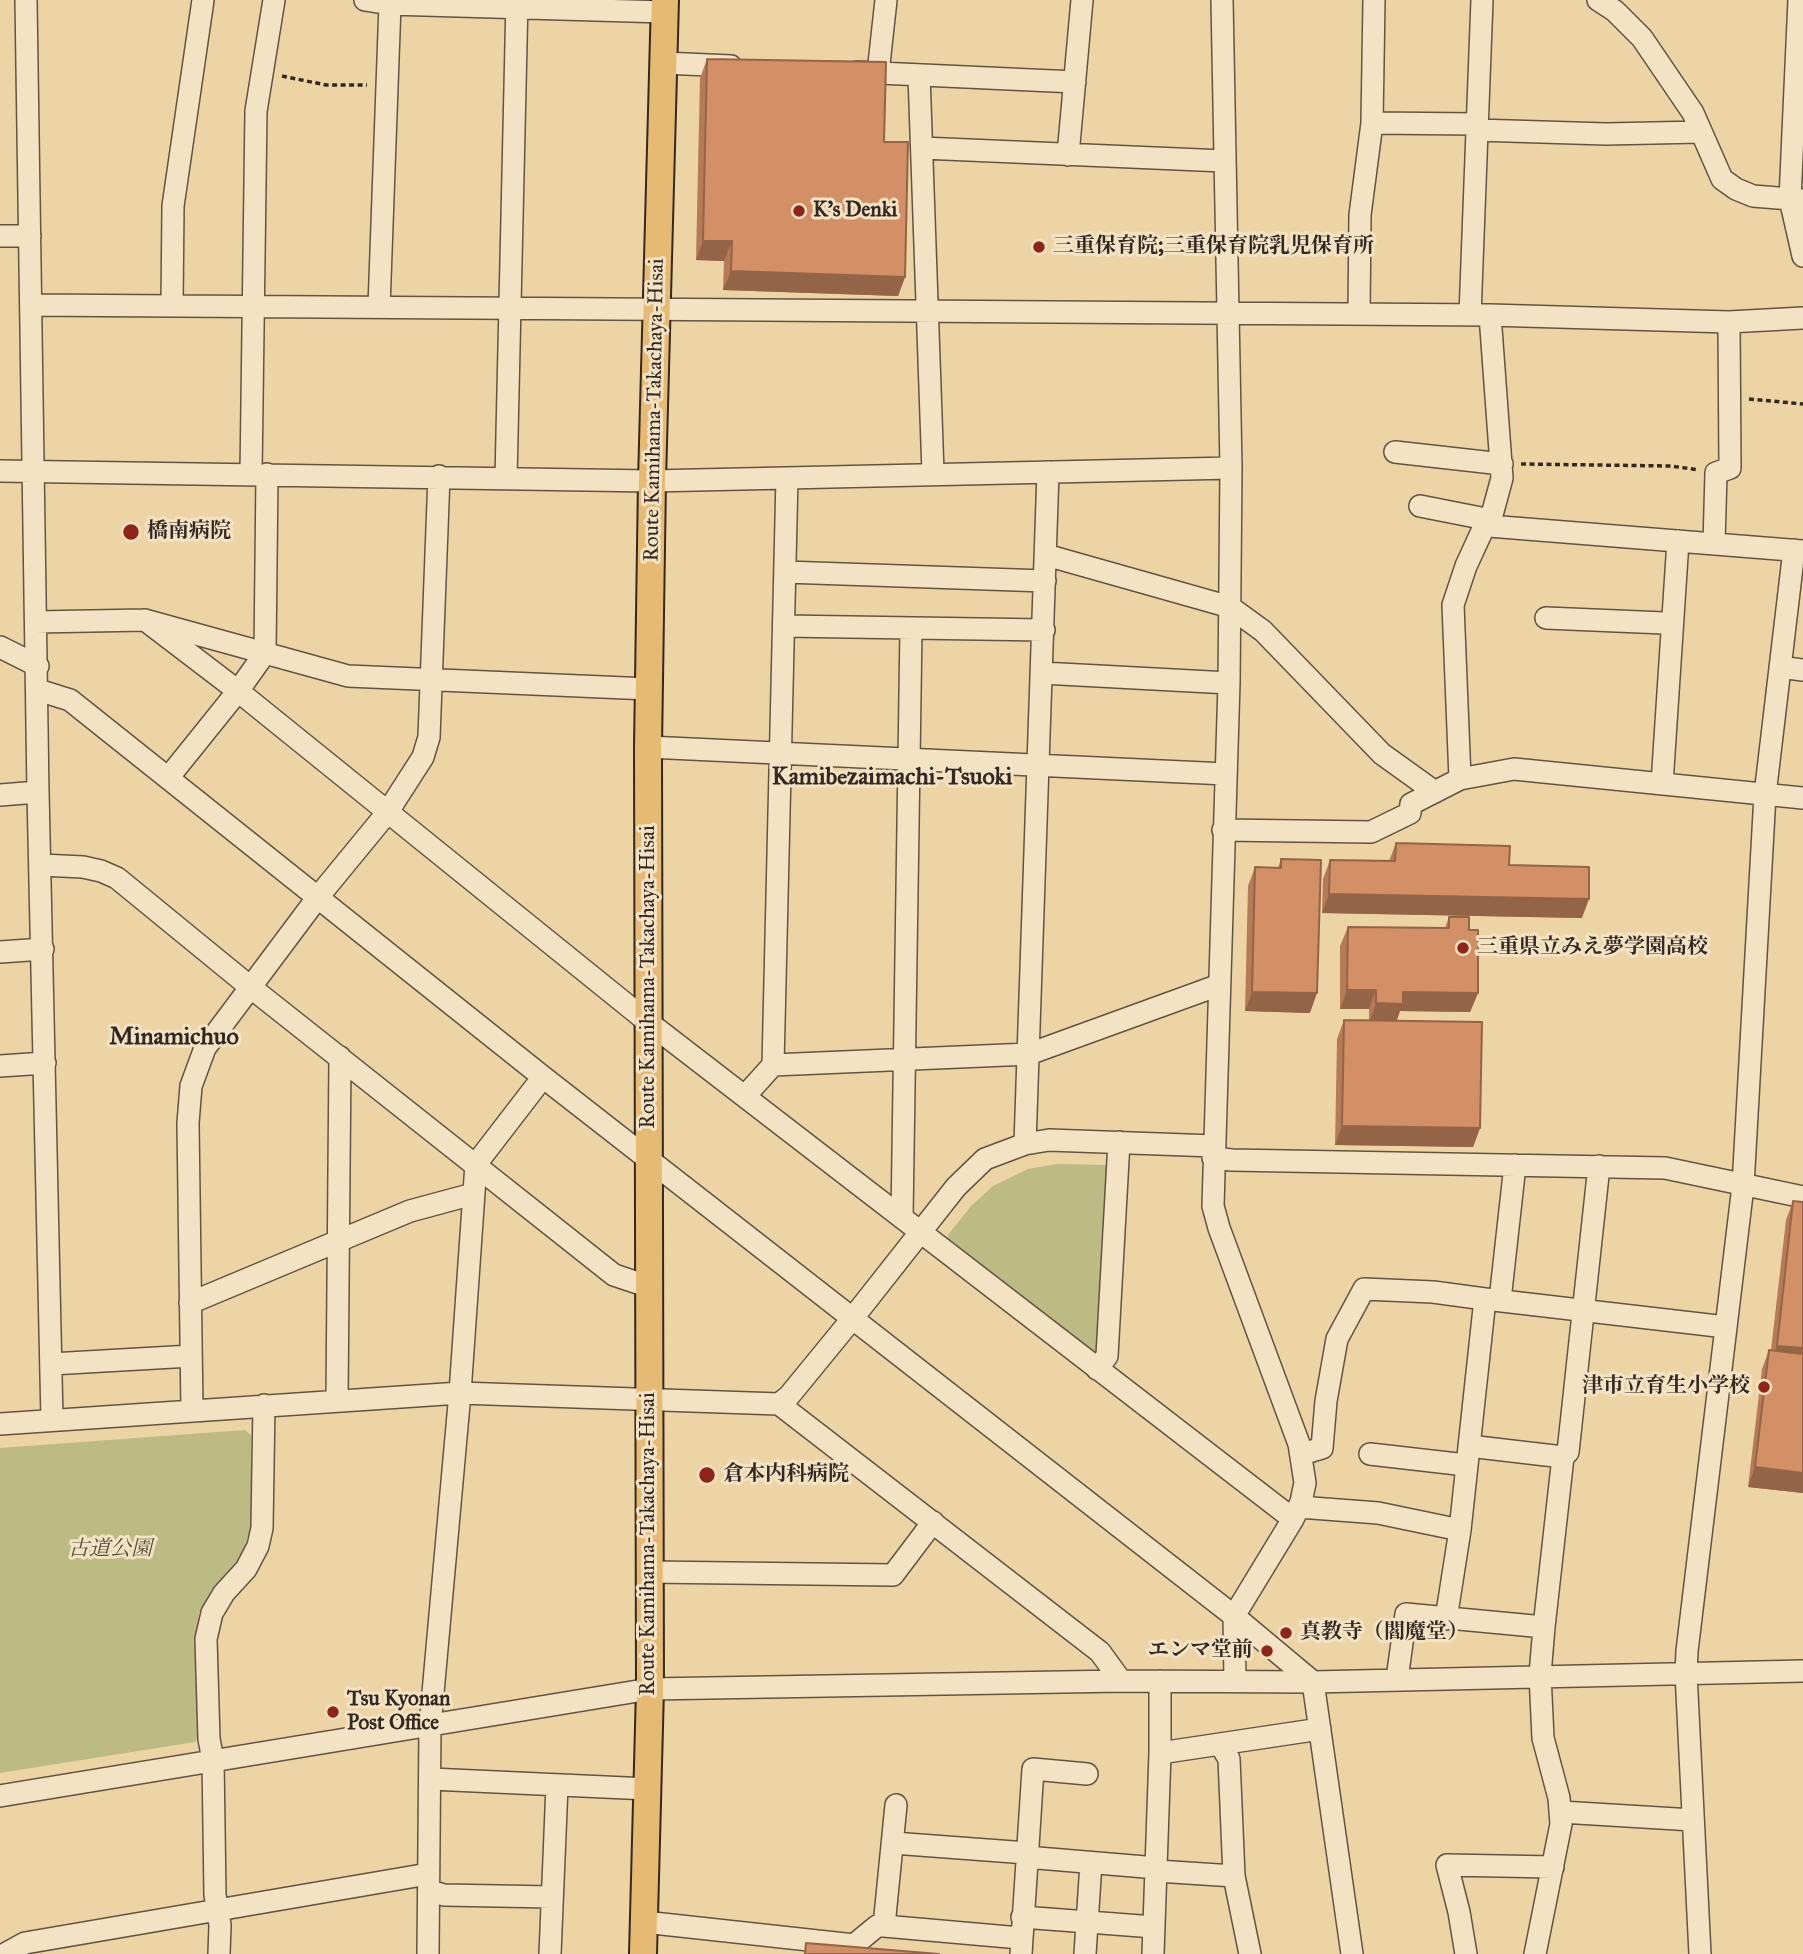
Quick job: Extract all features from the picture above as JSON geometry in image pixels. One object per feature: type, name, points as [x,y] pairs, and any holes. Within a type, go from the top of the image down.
[{"type":"main road","name":"Route Kamihama-Takachaya-Hisai","points":[[643,1954],[650,1689],[649,689],[664,6]]},
{"type":"street","points":[[26,0],[38,792],[52,1420]]},
{"type":"street","points":[[172,306],[173,206],[203,0]]},
{"type":"street","points":[[168,778],[265,653],[254,308],[256,111],[274,0]]},
{"type":"street","points":[[365,0],[390,4],[664,6]]},
{"type":"street","points":[[878,73],[886,0]]},
{"type":"street","points":[[1068,155],[1082,0]]},
{"type":"street","points":[[1222,0],[1231,468],[1230,607],[1213,1206],[1302,1454],[1305,1483],[1296,1513],[1234,1616],[1235,1681]]},
{"type":"street","points":[[1359,314],[1360,215],[1372,123],[1374,0]]},
{"type":"street","points":[[1460,779],[1453,605],[1466,566],[1483,529],[1490,523],[1502,478],[1480,315],[1477,127],[1482,0]]},
{"type":"street","points":[[1799,0],[1796,200],[1803,256]]},
{"type":"street","points":[[379,307],[390,4]]},
{"type":"street","points":[[506,478],[516,4]]},
{"type":"street","points":[[1610,4],[1643,38],[1693,113],[1722,179],[1753,196],[1796,200]]},
{"type":"street","points":[[663,63],[757,67]]},
{"type":"street","points":[[838,71],[1075,82]]},
{"type":"street","points":[[919,75],[933,473]]},
{"type":"street","points":[[1372,123],[1606,134],[1700,132]]},
{"type":"street","points":[[922,148],[1224,161]]},
{"type":"street","points":[[0,236],[30,236]]},
{"type":"street","points":[[31,305],[1480,315],[1729,322],[1803,318]]},
{"type":"street","points":[[1714,544],[1716,473],[1730,468],[1729,322]]},
{"type":"street","points":[[1395,452],[1502,464]]},
{"type":"street","points":[[0,471],[652,481],[1231,468]]},
{"type":"street","points":[[1026,1144],[1048,472]]},
{"type":"street","points":[[192,1411],[188,1123],[191,1086],[205,1048],[249,986],[387,813],[417,769],[427,748],[439,476]]},
{"type":"street","points":[[745,1096],[773,1065],[788,478]]},
{"type":"street","points":[[1420,506],[1490,523],[1799,551],[1780,667],[1765,795],[1742,1186],[1686,1673],[1700,1954]]},
{"type":"street","points":[[1661,784],[1678,541]]},
{"type":"street","points":[[1046,555],[1230,607],[1263,631],[1382,754],[1435,792]]},
{"type":"street","points":[[785,572],[1045,581]]},
{"type":"street","points":[[1546,618],[1664,623],[1672,628]]},
{"type":"street","points":[[36,622],[145,620],[348,676],[649,689]]},
{"type":"street","points":[[145,620],[238,691],[648,1022],[1097,1369],[1296,1513],[1378,1513],[1460,1530]]},
{"type":"street","points":[[784,626],[1044,630]]},
{"type":"street","points":[[902,1218],[911,629]]},
{"type":"street","points":[[0,647],[38,666]]},
{"type":"street","points":[[1780,667],[1803,670]]},
{"type":"street","points":[[1042,673],[1229,683]]},
{"type":"street","points":[[38,690],[70,700],[543,1077],[1234,1616],[1312,1682],[1353,1954]]},
{"type":"street","points":[[649,747],[1226,774]]},
{"type":"street","points":[[1223,830],[1371,832],[1410,813],[1411,804],[1460,779],[1514,769],[1803,798]]},
{"type":"street","points":[[0,795],[38,792]]},
{"type":"street","points":[[41,865],[83,867],[117,878],[614,1275],[650,1287]]},
{"type":"street","points":[[0,953],[43,949]]},
{"type":"street","points":[[773,1065],[1029,1054],[1219,985]]},
{"type":"street","points":[[337,1401],[340,1057]]},
{"type":"street","points":[[0,1066],[45,1063]]},
{"type":"street","points":[[428,1954],[430,1726],[460,1392],[476,1164],[543,1077]]},
{"type":"street","points":[[779,1404],[789,1396],[970,1171],[985,1159],[1026,1144],[1074,1140],[1119,1142],[1214,1152],[1232,1160],[1665,1168],[1803,1197]]},
{"type":"street","points":[[1097,1369],[1107,1356],[1119,1142]]},
{"type":"street","points":[[1446,1619],[1468,1455],[1515,1165]]},
{"type":"street","points":[[1535,1954],[1561,1824],[1561,1812],[1544,1738],[1540,1675],[1563,1457],[1568,1452],[1599,1166]]},
{"type":"street","points":[[190,1303],[410,1211],[474,1194]]},
{"type":"street","points":[[1302,1454],[1322,1448],[1326,1401],[1337,1339],[1364,1289],[1433,1292],[1726,1327]]},
{"type":"street","points":[[51,1364],[191,1356]]},
{"type":"street","points":[[0,1424],[460,1392],[779,1404],[1100,1652],[1121,1681]]},
{"type":"street","points":[[219,1954],[220,1925],[217,1910],[206,1639],[212,1613],[224,1592],[246,1569],[258,1546],[262,1528],[264,1405]]},
{"type":"street","points":[[1370,1454],[1563,1457]]},
{"type":"street","points":[[649,1572],[893,1575],[933,1522]]},
{"type":"street","points":[[1397,1679],[1406,1614],[1544,1627]]},
{"type":"street","points":[[0,1796],[650,1689],[1121,1681],[1312,1682],[1803,1671]]},
{"type":"street","points":[[1153,1954],[1160,1681]]},
{"type":"street","points":[[1160,1753],[1320,1729]]},
{"type":"street","points":[[1220,1744],[1229,1759],[1234,1876],[1250,1954]]},
{"type":"street","points":[[1021,1936],[1033,1769],[1087,1774]]},
{"type":"street","points":[[431,1779],[648,1789]]},
{"type":"street","points":[[550,1954],[556,1786]]},
{"type":"street","points":[[884,1926],[896,1805]]},
{"type":"street","points":[[1561,1812],[1693,1820]]},
{"type":"street","points":[[893,1843],[1234,1876]]},
{"type":"street","points":[[1085,1954],[1091,1863]]},
{"type":"street","points":[[1466,1954],[1447,1865],[1553,1867]]},
{"type":"street","points":[[5,1954],[24,1943],[217,1910],[429,1882]]},
{"type":"street","points":[[429,1882],[443,1895],[552,1897]]},
{"type":"street","points":[[644,1922],[854,1945],[877,1926],[1021,1936],[1087,1922],[1154,1927]]},
{"type":"path","points":[[262,72],[326,85],[387,85]]},
{"type":"path","points":[[1730,398],[1803,404]]},
{"type":"path","points":[[1502,464],[1671,466],[1716,473]]},
{"type":"green space","points":[[1057,1164],[1108,1165],[1103,1349],[1094,1353],[947,1242],[948,1235],[971,1206],[993,1186],[1028,1169]]},
{"type":"green space","name":"古道公園","points":[[245,1430],[251,1435],[251,1528],[241,1556],[199,1613],[195,1643],[198,1737],[195,1742],[0,1773],[0,1448]]},
{"type":"building","name":"K's Denki","points":[[707,59],[886,62],[884,142],[908,142],[905,277],[731,271],[732,241],[703,241]]},
{"type":"building","points":[[1396,843],[1510,846],[1509,865],[1589,867],[1589,899],[1329,894],[1330,860],[1395,861]]},
{"type":"building","points":[[1281,859],[1321,860],[1317,993],[1252,992],[1255,867],[1281,868]]},
{"type":"building","points":[[1449,917],[1469,917],[1469,930],[1478,930],[1478,993],[1403,992],[1403,1004],[1376,1003],[1376,990],[1347,990],[1348,927],[1449,928]]},
{"type":"building","points":[[1344,1020],[1482,1022],[1480,1128],[1342,1126]]},
{"type":"building","points":[[1793,1201],[1803,1202],[1803,1348],[1777,1346]]},
{"type":"building","points":[[1769,1350],[1803,1354],[1803,1473],[1755,1467]]},
{"type":"building","points":[[806,1943],[939,1954],[805,1954]]},
{"type":"place","name":"K's Denki","points":[[799,211]]},
{"type":"place","name":"三重保育院;三重保育院乳児保育所","points":[[1039,247]]},
{"type":"place","name":"橋南病院","points":[[131,532]]},
{"type":"place","name":"三重県立みえ夢学園高校","points":[[1463,948]]},
{"type":"place","name":"津市立育生小学校","points":[[1764,1387]]},
{"type":"place","name":"倉本内科病院","points":[[707,1475]]},
{"type":"place","name":"真教寺（閻魔堂）","points":[[1286,1633]]},
{"type":"place","name":"エンマ堂前","points":[[1267,1651]]},
{"type":"place","name":"Tsu Kyonan Post Office","points":[[333,1712]]},
{"type":"district","name":"Kamibezaimachi-Tsuoki","points":[[892,778]]},
{"type":"district","name":"Minamichuo","points":[[174,1038]]}]
